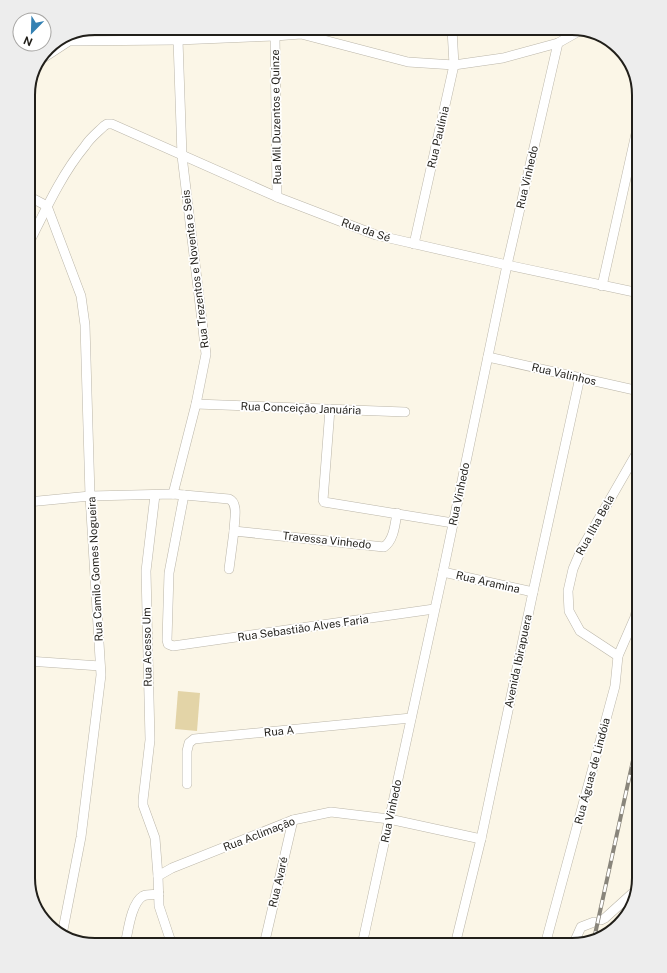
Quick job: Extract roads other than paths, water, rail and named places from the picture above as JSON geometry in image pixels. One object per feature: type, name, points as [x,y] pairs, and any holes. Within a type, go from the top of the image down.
[{"type":"street","points":[[70,41],[178,40],[288,35]]},
{"type":"street","points":[[305,35],[408,62],[454,65],[503,58],[558,44],[573,35]]},
{"type":"street","name":"Rua Paulínia","points":[[414,244],[454,65],[452,35]]},
{"type":"street","name":"Rua Mil Duzentos e Quinze","points":[[275,36],[276,197]]},
{"type":"street","name":"Rua Trezentos e Noventa e Seis","points":[[173,494],[196,404],[206,354],[182,156],[178,40]]},
{"type":"street","points":[[52,52],[66,43]]},
{"type":"street","name":"Rua Vinhedo","points":[[364,938],[443,572],[507,265],[558,44]]},
{"type":"street","name":"Rua da Sé","points":[[48,206],[73,162],[85,145],[107,124],[112,124],[276,197],[376,235],[632,292]]},
{"type":"street","points":[[602,286],[632,151]]},
{"type":"street","points":[[35,200],[48,206],[35,231]]},
{"type":"street","name":"Rua Camilo Gomes Nogueira","points":[[48,206],[81,296],[84,318],[90,496],[101,675],[80,838],[63,929]]},
{"type":"street","name":"Rua Valinhos","points":[[488,357],[632,390]]},
{"type":"street","name":"Avenida Ibirapuera","points":[[457,938],[481,839],[532,592],[580,377]]},
{"type":"street","name":"Rua Conceição Januária","points":[[196,404],[405,412]]},
{"type":"street","points":[[330,409],[323,500],[325,503],[397,513],[453,523]]},
{"type":"street","name":"Rua Ilha Bela","points":[[618,656],[580,631],[569,611],[568,591],[573,568],[582,548],[632,461]]},
{"type":"street","points":[[35,501],[90,496],[173,494],[229,498],[233,500],[235,504],[234,530],[229,569]]},
{"type":"street","name":"Rua Acesso Um","points":[[154,495],[146,571],[150,740],[143,805],[155,838],[158,876]]},
{"type":"street","name":"Rua Sebastião Alves Faria","points":[[184,495],[169,573],[168,644],[173,646],[434,610]]},
{"type":"street","name":"Travessa Vinhedo","points":[[234,530],[384,547],[391,540],[397,513]]},
{"type":"street","name":"Rua Aramina","points":[[443,572],[532,592]]},
{"type":"street","name":"Rua Águas de Lindóia","points":[[547,938],[616,686],[618,656],[632,624]]},
{"type":"street","points":[[35,661],[100,666]]},
{"type":"street","name":"Rua A","points":[[187,784],[187,751],[189,744],[194,739],[411,718]]},
{"type":"street","name":"Rua Aclimação","points":[[158,876],[172,868],[293,820],[331,812],[389,819],[481,839]]},
{"type":"street","name":"Rua Avaré","points":[[266,938],[293,820]]},
{"type":"street","points":[[158,876],[159,906],[170,938]]},
{"type":"street","points":[[127,938],[134,908],[139,899],[145,895],[159,894]]},
{"type":"street","points":[[576,937],[581,926],[605,918],[629,896]]},
{"type":"railway","points":[[595,933],[632,765]]}]
